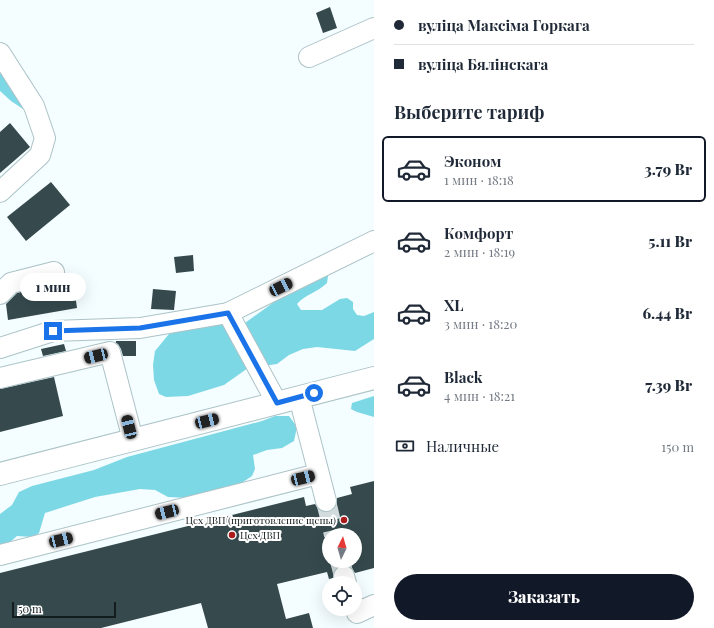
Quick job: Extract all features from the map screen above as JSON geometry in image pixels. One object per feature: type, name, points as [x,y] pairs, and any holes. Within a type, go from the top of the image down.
[{"type":"main road","points":[[0,474],[374,378]]},
{"type":"street","points":[[308,57],[374,28]]},
{"type":"street","points":[[0,54],[34,106],[45,138],[40,155],[0,192]]},
{"type":"street","points":[[0,348],[53,331],[140,328],[228,313],[374,242]]},
{"type":"street","points":[[0,294],[11,283],[54,272]]},
{"type":"street","points":[[228,313],[277,403]]},
{"type":"street","points":[[0,378],[110,352],[133,440]]},
{"type":"street","points":[[299,397],[326,501]]},
{"type":"street","points":[[0,555],[318,474]]},
{"type":"shaded area","points":[[0,55],[28,76],[36,95],[31,109],[23,109],[0,91]]},
{"type":"shaded area","points":[[322,271],[328,276],[327,283],[297,304],[301,310],[322,310],[340,299],[347,298],[353,302],[353,309],[357,315],[364,316],[374,312],[374,339],[355,351],[317,347],[303,349],[289,355],[277,364],[248,368],[224,385],[188,396],[166,397],[159,394],[154,380],[153,365],[155,351],[169,334],[211,323],[238,328],[309,277]]},
{"type":"shaded area","points":[[374,396],[374,417],[351,409],[352,403]]},
{"type":"shaded area","points":[[275,416],[289,416],[297,427],[294,441],[282,448],[267,450],[253,455],[255,469],[252,476],[234,488],[190,498],[168,497],[155,490],[140,489],[95,497],[45,513],[39,533],[33,537],[17,536],[0,551],[0,514],[12,505],[19,492],[32,486],[94,470],[127,457],[262,421]]},
{"type":"building","points":[[330,7],[337,28],[323,33],[316,13]]},
{"type":"building","points":[[10,123],[30,147],[0,173],[0,132]]},
{"type":"building","points":[[51,182],[70,205],[26,241],[7,217]]},
{"type":"building","points":[[193,255],[194,271],[176,273],[174,257]]},
{"type":"building","points":[[64,280],[65,288],[74,287],[77,308],[8,320],[6,304],[17,293],[52,289],[51,285]]},
{"type":"building","points":[[153,289],[176,291],[174,310],[151,309]]},
{"type":"building","points":[[116,341],[136,341],[136,356],[123,356]]},
{"type":"building","points":[[64,344],[66,351],[43,356],[41,349]]},
{"type":"building","points":[[54,377],[63,416],[0,432],[0,389]]},
{"type":"building","name":"Цех ДВП","points":[[374,481],[374,568],[355,573],[352,568],[362,568],[362,528],[322,528],[322,568],[336,568],[333,576],[328,576],[327,572],[277,584],[286,619],[309,613],[313,628],[208,628],[201,603],[101,628],[0,628],[0,573],[304,497],[306,506],[315,504],[318,509],[323,512],[328,512],[334,509],[337,504],[337,498],[352,494],[350,487]]},
{"type":"tunnel","points":[[326,501],[332,528]]},
{"type":"tunnel","points":[[342,568],[344,576]]},
{"type":"place","name":"Цех ДВП (приготовление щепы)","points":[[344,520]]},
{"type":"place","name":"Цех ДВП","points":[[232,535]]},
{"type":"route","points":[[53,331],[140,328],[228,313],[277,403],[314,393]]}]
